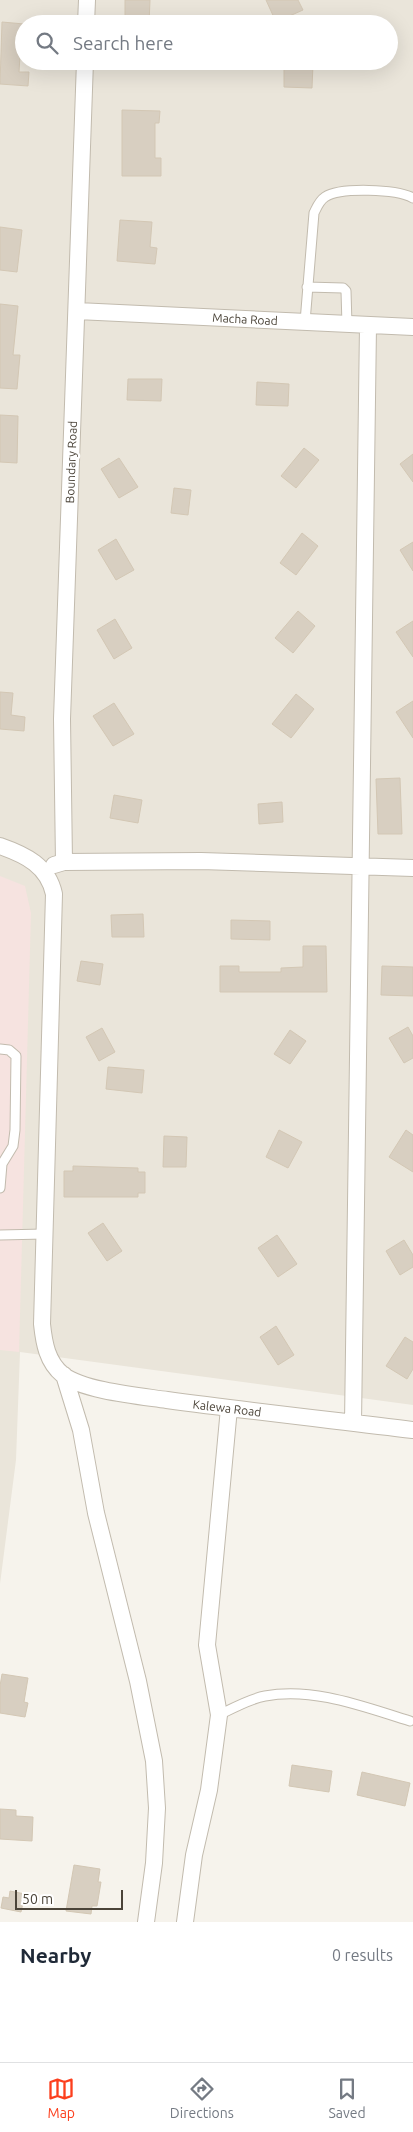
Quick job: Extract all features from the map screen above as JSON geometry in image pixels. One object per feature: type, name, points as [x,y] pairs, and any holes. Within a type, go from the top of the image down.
[{"type":"street","points":[[86,0],[86,15]]},
{"type":"street","name":"Boundary Road","points":[[64,862],[62,719],[85,70]]},
{"type":"street","name":"Macha Road","points":[[77,312],[413,327]]},
{"type":"street","points":[[353,1422],[368,326]]},
{"type":"street","points":[[0,846],[23,855],[42,868],[51,882],[55,910],[44,1234]]},
{"type":"street","points":[[42,868],[64,862],[201,861],[360,868],[413,868]]},
{"type":"street","name":"Kalewa Road","points":[[44,1234],[42,1324],[44,1343],[50,1360],[64,1375],[85,1385],[114,1392],[413,1430]]},
{"type":"street","points":[[64,1375],[80,1430],[96,1513],[138,1681],[154,1761],[157,1808],[156,1836],[146,1922]]},
{"type":"street","points":[[185,1922],[194,1855],[208,1790],[219,1714],[207,1645],[229,1408]]},
{"type":"lane","points":[[305,322],[314,213],[324,197],[335,192],[392,192],[413,198]]},
{"type":"lane","points":[[307,287],[343,288],[346,291],[347,325]]},
{"type":"lane","points":[[0,1048],[8,1050],[16,1056],[15,1130],[13,1146],[1,1161],[0,1188]]},
{"type":"lane","points":[[0,1235],[44,1234]]},
{"type":"lane","points":[[219,1714],[263,1696],[293,1692],[344,1701],[410,1720]]},
{"type":"shaded area","points":[[0,0],[413,0],[413,1405],[20,1352],[16,1460],[0,1584]]},
{"type":"shaded area","points":[[0,876],[25,886],[31,913],[19,1352],[0,1350]]},
{"type":"building","points":[[125,0],[150,0],[149,15],[125,15]]},
{"type":"building","points":[[266,0],[298,0],[303,10],[292,15],[273,15]]},
{"type":"building","points":[[2,22],[15,23],[15,70],[29,72],[28,86],[0,84]]},
{"type":"building","points":[[284,70],[313,70],[312,88],[284,87]]},
{"type":"building","points":[[122,110],[160,111],[159,123],[155,123],[155,158],[161,158],[161,176],[122,176]]},
{"type":"building","points":[[120,220],[152,222],[150,247],[157,248],[155,264],[117,261]]},
{"type":"building","points":[[0,227],[22,230],[17,272],[0,270]]},
{"type":"building","points":[[0,304],[18,306],[13,355],[20,355],[17,389],[0,388]]},
{"type":"building","points":[[128,379],[162,379],[161,401],[127,400]]},
{"type":"building","points":[[257,382],[289,384],[288,406],[256,405]]},
{"type":"building","points":[[0,415],[18,416],[17,463],[0,462]]},
{"type":"building","points":[[304,448],[319,460],[296,488],[281,476]]},
{"type":"building","points":[[413,454],[413,482],[400,464]]},
{"type":"building","points":[[119,458],[138,487],[119,498],[101,469]]},
{"type":"building","points":[[174,488],[191,490],[188,515],[171,513]]},
{"type":"building","points":[[302,533],[318,546],[296,575],[280,563]]},
{"type":"building","points":[[116,539],[134,570],[116,580],[98,550]]},
{"type":"building","points":[[413,542],[413,571],[400,550]]},
{"type":"building","points":[[298,611],[315,626],[293,653],[275,638]]},
{"type":"building","points":[[115,619],[132,648],[114,659],[97,630]]},
{"type":"building","points":[[413,621],[413,657],[396,632]]},
{"type":"building","points":[[0,692],[13,693],[11,715],[25,717],[24,731],[0,729]]},
{"type":"building","points":[[296,694],[314,709],[291,738],[272,724]]},
{"type":"building","points":[[413,701],[413,738],[396,712]]},
{"type":"building","points":[[114,703],[134,734],[113,746],[93,716]]},
{"type":"building","points":[[400,778],[402,834],[378,834],[376,779]]},
{"type":"building","points":[[114,795],[142,800],[138,823],[110,818]]},
{"type":"building","points":[[282,802],[283,822],[259,824],[258,804]]},
{"type":"building","points":[[143,914],[144,937],[112,937],[111,915]]},
{"type":"building","points":[[231,920],[270,921],[270,940],[231,939]]},
{"type":"building","points":[[303,946],[326,946],[327,992],[220,992],[220,966],[239,966],[239,972],[281,972],[281,968],[303,967]]},
{"type":"building","points":[[81,961],[103,964],[100,985],[77,981]]},
{"type":"building","points":[[382,966],[413,967],[413,996],[381,995]]},
{"type":"building","points":[[408,1027],[413,1036],[413,1058],[404,1063],[389,1038]]},
{"type":"building","points":[[102,1028],[115,1052],[99,1061],[86,1037]]},
{"type":"building","points":[[290,1030],[306,1041],[290,1064],[274,1054]]},
{"type":"building","points":[[108,1067],[144,1070],[142,1093],[106,1089]]},
{"type":"building","points":[[279,1130],[302,1142],[288,1168],[266,1157]]},
{"type":"building","points":[[406,1130],[413,1135],[413,1172],[389,1157]]},
{"type":"building","points":[[164,1136],[187,1137],[186,1167],[163,1167]]},
{"type":"building","points":[[73,1166],[138,1168],[138,1172],[145,1172],[145,1193],[138,1193],[138,1197],[64,1197],[64,1171],[73,1171]]},
{"type":"building","points":[[103,1223],[122,1251],[107,1261],[88,1233]]},
{"type":"building","points":[[277,1235],[297,1264],[278,1277],[258,1248]]},
{"type":"building","points":[[404,1240],[413,1255],[413,1267],[400,1275],[386,1251]]},
{"type":"building","points":[[276,1326],[294,1355],[278,1365],[260,1337]]},
{"type":"building","points":[[405,1337],[413,1342],[413,1369],[407,1379],[386,1366]]},
{"type":"building","points":[[2,1674],[28,1678],[24,1702],[28,1703],[25,1717],[0,1713]]},
{"type":"building","points":[[292,1765],[332,1771],[329,1792],[289,1786]]},
{"type":"building","points":[[362,1772],[410,1783],[405,1806],[357,1795]]},
{"type":"building","points":[[0,1809],[16,1810],[16,1816],[33,1817],[32,1841],[0,1839]]},
{"type":"building","points":[[74,1865],[100,1869],[98,1882],[101,1882],[97,1906],[92,1906],[91,1914],[66,1911]]},
{"type":"building","points":[[10,1891],[25,1894],[21,1912],[1,1908],[3,1897],[9,1898]]}]
